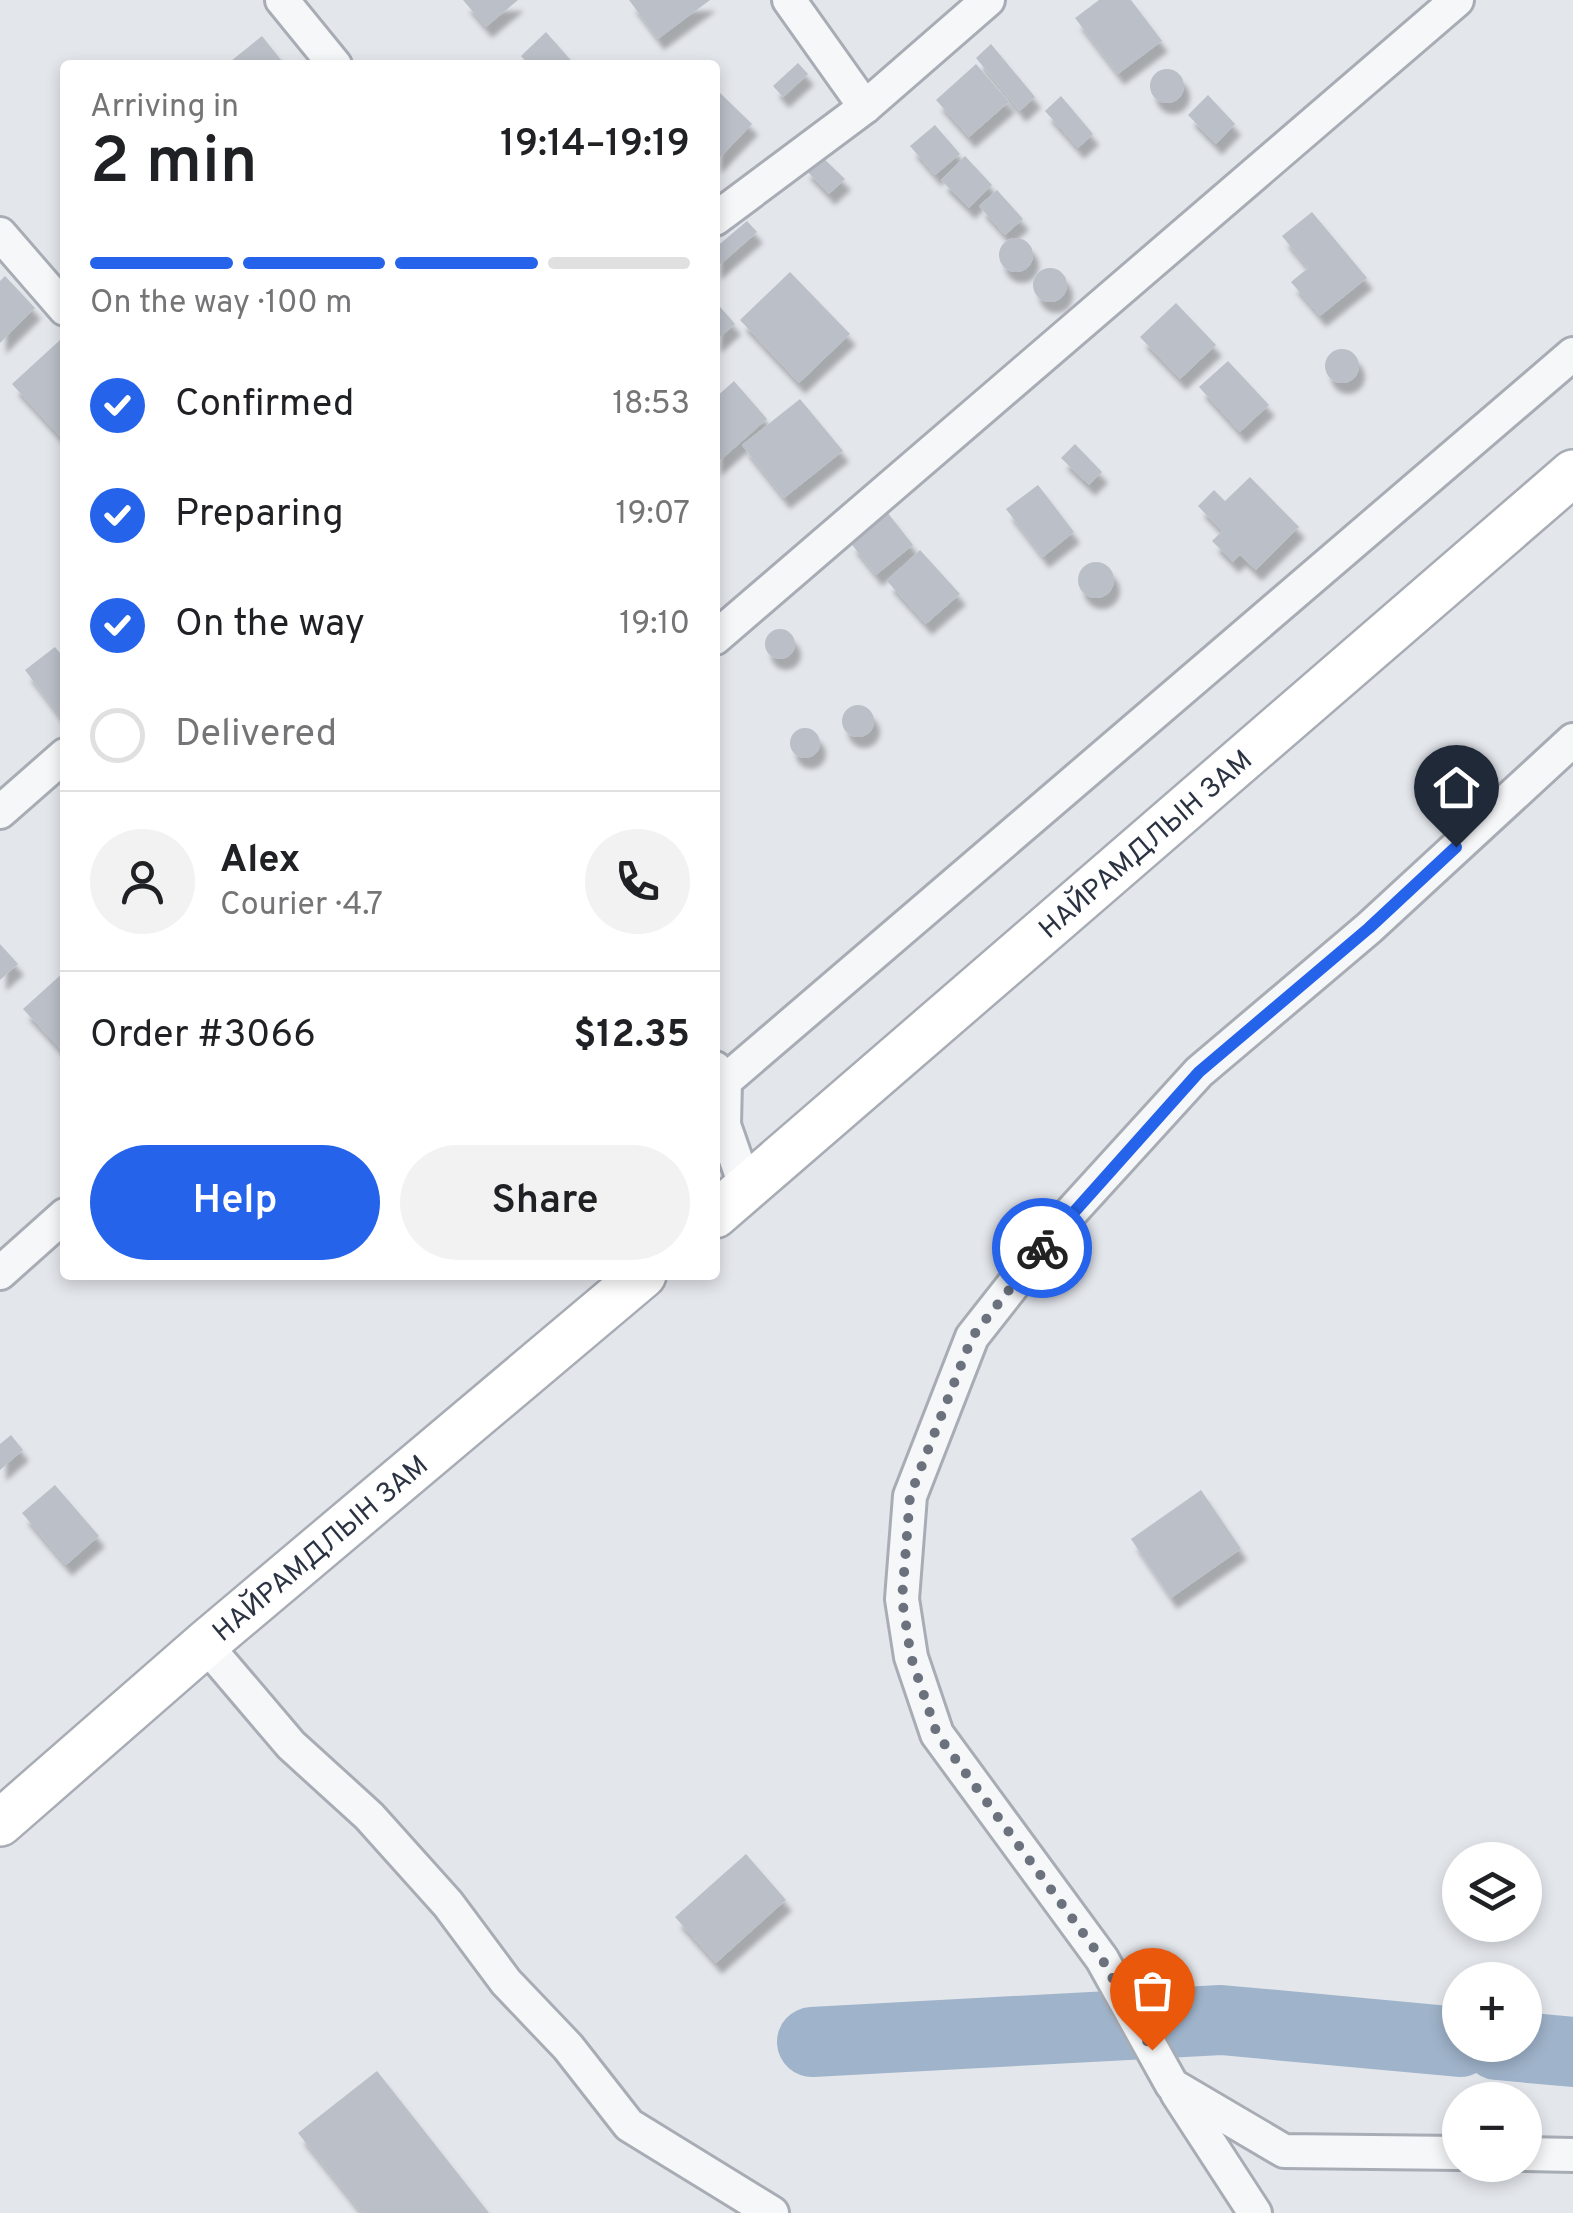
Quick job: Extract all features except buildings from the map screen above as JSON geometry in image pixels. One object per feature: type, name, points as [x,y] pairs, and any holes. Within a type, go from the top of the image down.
[{"type":"main road","name":"НАЙРАМДЛЫН ЗАМ","points":[[730,1202],[1573,473]]},
{"type":"main road","name":"НАЙРАМДЛЫН ЗАМ","points":[[0,1824],[205,1644],[637,1280]]},
{"type":"street","points":[[282,0],[331,60]]},
{"type":"street","points":[[789,0],[866,108]]},
{"type":"street","points":[[720,215],[866,108],[988,0]]},
{"type":"street","points":[[720,634],[1458,0]]},
{"type":"street","points":[[0,234],[60,302]]},
{"type":"street","points":[[730,1202],[720,1074],[1573,354]]},
{"type":"street","points":[[1254,2213],[1171,2083],[1102,1959],[937,1734],[911,1657],[902,1599],[910,1496],[972,1337],[1064,1220],[1199,1072],[1369,928],[1573,740]]},
{"type":"street","points":[[6,795],[60,758]]},
{"type":"street","points":[[0,1273],[60,1219]]},
{"type":"street","points":[[205,1644],[291,1744],[370,1816],[435,1890],[506,1982],[568,2047],[629,2125],[772,2213]]},
{"type":"street","points":[[1171,2083],[1284,2150],[1442,2153]]},
{"type":"street","points":[[1542,2154],[1573,2155]]},
{"type":"waterway","points":[[812,2042],[1221,2020],[1442,2040]]},
{"type":"waterway","points":[[1542,2049],[1573,2052]]},
{"type":"way so far","points":[[1042,1248],[972,1337],[910,1496],[902,1599],[911,1657],[937,1734],[1102,1959],[1152,2050]]},
{"type":"route","points":[[1042,1248],[1199,1072],[1369,928],[1456,847]]}]
